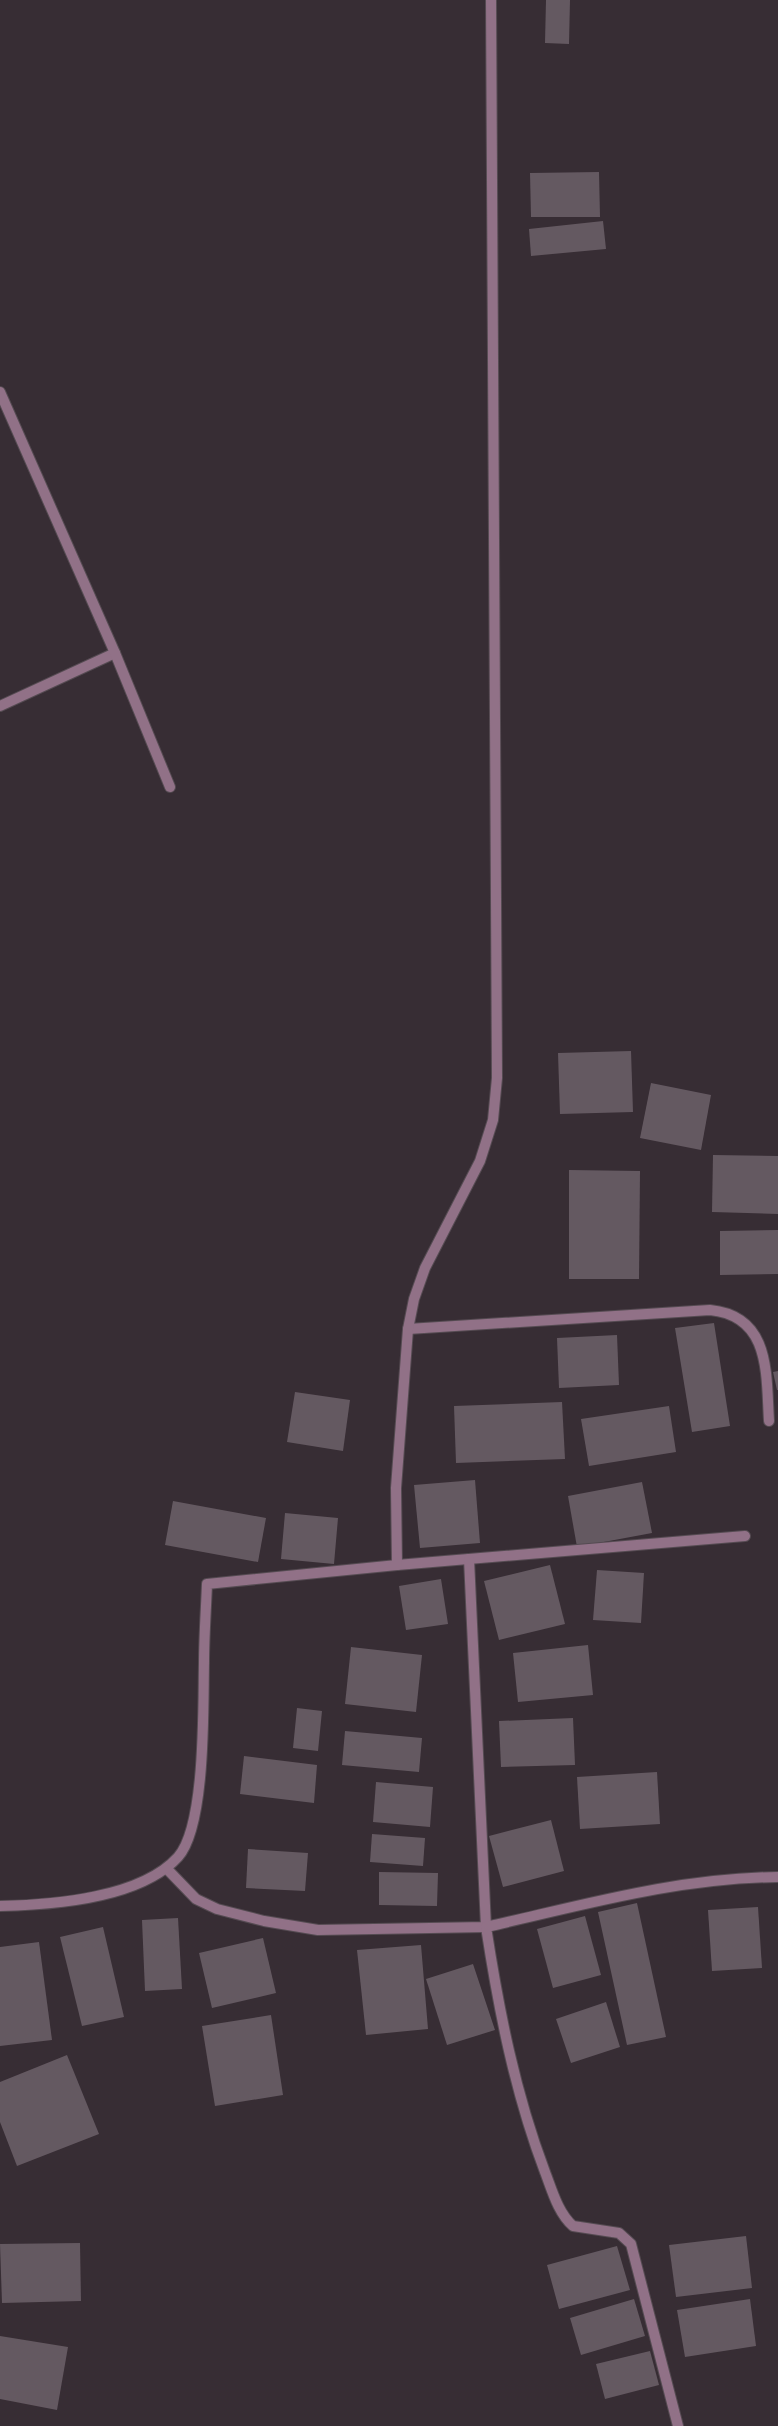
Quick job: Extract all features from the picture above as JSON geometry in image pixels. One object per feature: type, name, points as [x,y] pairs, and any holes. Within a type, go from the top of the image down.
[{"type":"street","points":[[397,1566],[396,1488],[408,1329],[414,1299],[425,1268],[480,1161],[493,1120],[497,1078],[491,0]]},
{"type":"street","points":[[0,392],[114,653],[170,787]]},
{"type":"street","points":[[0,706],[114,653]]},
{"type":"street","points":[[408,1329],[710,1310],[724,1312],[747,1324],[759,1342],[766,1372],[769,1421]]},
{"type":"street","points":[[0,1906],[81,1900],[122,1889],[167,1869],[180,1855],[189,1838],[196,1806],[203,1716],[207,1584],[469,1559],[744,1536]]},
{"type":"street","points":[[469,1559],[486,1928],[496,1996],[514,2071],[526,2116],[561,2212],[573,2226],[619,2233],[631,2244],[678,2426]]},
{"type":"street","points":[[167,1869],[196,1899],[217,1909],[264,1921],[318,1930],[486,1928],[658,1887],[730,1879],[778,1877]]},
{"type":"building","points":[[546,0],[570,0],[569,44],[545,43]]},
{"type":"building","points":[[599,172],[600,217],[531,217],[530,173]]},
{"type":"building","points":[[603,221],[606,249],[531,256],[529,229]]},
{"type":"building","points":[[631,1051],[633,1112],[560,1114],[558,1053]]},
{"type":"building","points":[[651,1083],[711,1095],[701,1150],[640,1138]]},
{"type":"building","points":[[713,1155],[778,1156],[778,1214],[712,1212]]},
{"type":"building","points":[[569,1170],[640,1171],[639,1279],[569,1279]]},
{"type":"building","points":[[778,1230],[778,1274],[720,1275],[720,1231]]},
{"type":"building","points":[[714,1323],[730,1426],[692,1432],[675,1328]]},
{"type":"building","points":[[617,1335],[619,1385],[559,1388],[557,1338]]},
{"type":"building","points":[[778,1371],[778,1390],[777,1390],[773,1372]]},
{"type":"building","points":[[295,1392],[350,1400],[343,1451],[287,1442]]},
{"type":"building","points":[[562,1402],[565,1459],[456,1463],[454,1406]]},
{"type":"building","points":[[669,1406],[676,1452],[589,1466],[581,1419]]},
{"type":"building","points":[[475,1480],[480,1543],[420,1548],[414,1485]]},
{"type":"building","points":[[642,1482],[652,1533],[577,1547],[568,1496]]},
{"type":"building","points":[[173,1501],[266,1518],[258,1562],[165,1545]]},
{"type":"building","points":[[285,1513],[338,1518],[334,1564],[281,1559]]},
{"type":"building","points":[[550,1565],[565,1624],[499,1640],[484,1581]]},
{"type":"building","points":[[597,1570],[644,1573],[641,1623],[593,1620]]},
{"type":"building","points":[[441,1579],[448,1624],[406,1630],[399,1586]]},
{"type":"building","points":[[588,1645],[593,1695],[518,1702],[513,1653]]},
{"type":"building","points":[[351,1647],[422,1655],[416,1712],[345,1704]]},
{"type":"building","points":[[297,1708],[322,1711],[318,1751],[293,1748]]},
{"type":"building","points":[[573,1718],[575,1765],[501,1767],[499,1721]]},
{"type":"building","points":[[345,1731],[422,1738],[419,1772],[342,1765]]},
{"type":"building","points":[[244,1756],[317,1765],[314,1803],[240,1794]]},
{"type":"building","points":[[657,1772],[660,1824],[580,1829],[577,1777]]},
{"type":"building","points":[[376,1782],[433,1787],[430,1827],[373,1822]]},
{"type":"building","points":[[551,1820],[564,1871],[503,1887],[489,1836]]},
{"type":"building","points":[[372,1834],[425,1838],[423,1866],[370,1862]]},
{"type":"building","points":[[248,1849],[308,1853],[305,1891],[246,1888]]},
{"type":"building","points":[[379,1872],[438,1873],[437,1906],[379,1905]]},
{"type":"building","points":[[637,1903],[666,2037],[627,2045],[598,1912]]},
{"type":"building","points":[[758,1907],[762,1968],[712,1971],[708,1910]]},
{"type":"building","points":[[585,1916],[601,1975],[553,1988],[537,1929]]},
{"type":"building","points":[[178,1918],[182,1989],[145,1991],[142,1920]]},
{"type":"building","points":[[103,1927],[124,2017],[82,2026],[60,1937]]},
{"type":"building","points":[[263,1938],[276,1993],[212,2008],[199,1953]]},
{"type":"building","points":[[39,1942],[52,2040],[0,2046],[0,1947]]},
{"type":"building","points":[[421,1945],[428,2029],[366,2035],[357,1950]]},
{"type":"building","points":[[473,1964],[495,2030],[447,2045],[426,1979]]},
{"type":"building","points":[[606,2002],[620,2047],[571,2063],[556,2019]]},
{"type":"building","points":[[271,2015],[283,2095],[215,2106],[202,2026]]},
{"type":"building","points":[[67,2055],[99,2134],[17,2166],[0,2122],[0,2082]]},
{"type":"building","points":[[746,2236],[752,2288],[676,2297],[669,2245]]},
{"type":"building","points":[[80,2243],[81,2301],[2,2303],[0,2244]]},
{"type":"building","points":[[617,2246],[630,2290],[559,2309],[547,2265]]},
{"type":"building","points":[[634,2299],[645,2336],[581,2355],[570,2318]]},
{"type":"building","points":[[750,2299],[756,2346],[685,2357],[677,2310]]},
{"type":"building","points":[[0,2336],[68,2347],[57,2410],[0,2399]]},
{"type":"building","points":[[650,2351],[659,2385],[605,2399],[596,2364]]}]
